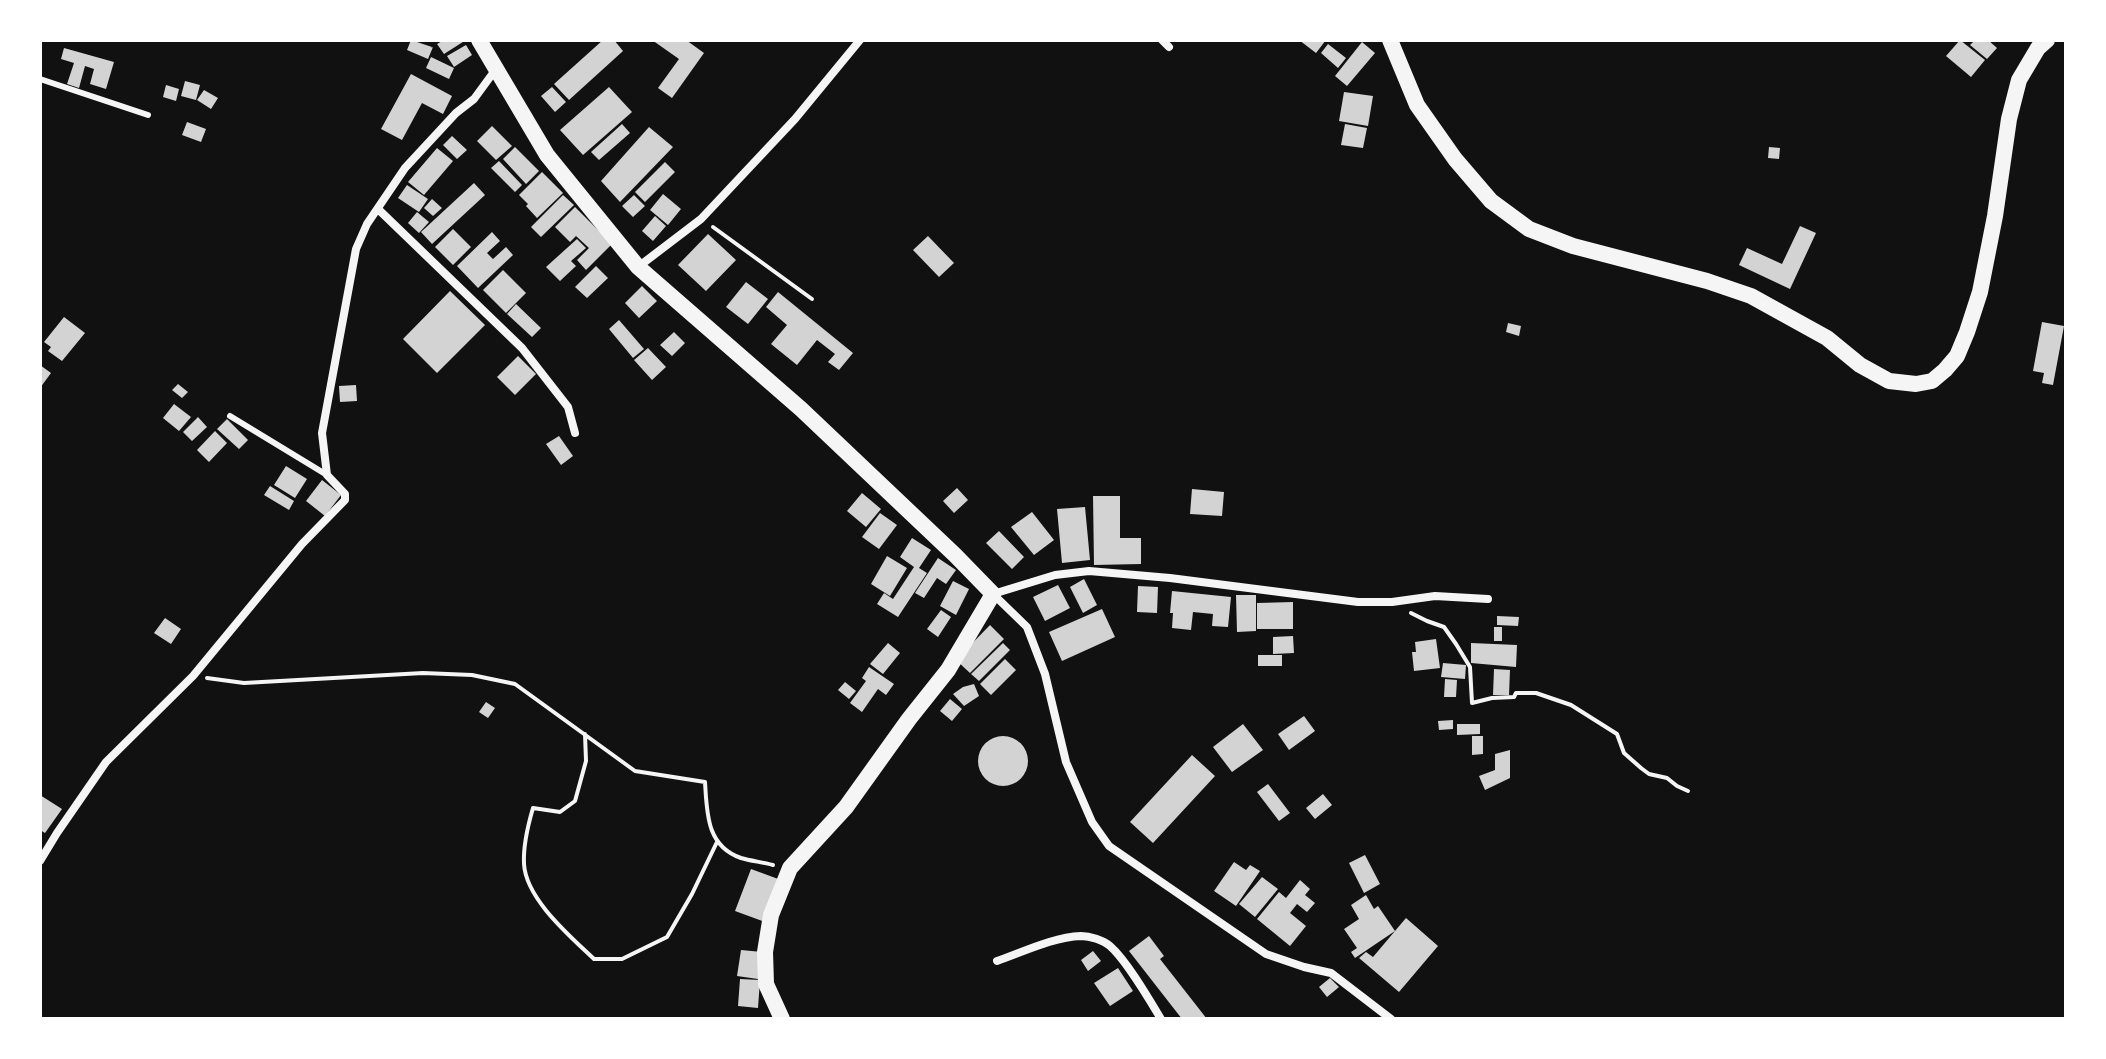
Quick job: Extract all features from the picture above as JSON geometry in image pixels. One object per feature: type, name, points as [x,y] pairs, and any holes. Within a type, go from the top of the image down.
[{"type":"main road","points":[[479,40],[547,155],[638,267],[801,409],[993,594],[948,670],[846,807],[790,868],[771,915],[765,952],[766,984],[782,1019]]},
{"type":"main road","points":[[1390,40],[1417,105],[1455,159],[1491,201],[1529,229],[1573,246],[1707,281],[1751,296],[1827,338],[1860,365],[1889,381],[1916,384],[1932,381],[1945,370],[1957,356],[1967,332],[1980,292],[2019,80],[2038,48],[2047,40]]},
{"type":"street","points":[[638,267],[701,219],[795,119],[860,40]]},
{"type":"street","points":[[40,861],[106,762],[193,676],[285,564],[345,500],[345,494],[327,475],[322,433],[356,249],[367,224],[405,168],[456,113],[474,99],[497,68]]},
{"type":"street","points":[[378,209],[522,348],[568,407],[575,433]]},
{"type":"street","points":[[1391,1019],[1331,973],[1266,954],[1109,846],[1092,822],[1066,762],[1045,674],[1027,627],[993,594],[1055,575],[1089,571],[1358,602],[1392,602],[1435,596],[1488,599]]},
{"type":"street","points":[[997,961],[1064,939],[1084,936],[1098,940],[1110,946],[1127,967],[1161,1019]]},
{"type":"lane","points":[[40,79],[148,115]]},
{"type":"lane","points":[[230,416],[327,475]]},
{"type":"path","points":[[701,219],[812,299]]},
{"type":"path","points":[[1392,602],[1444,627],[1470,667],[1472,703],[1514,697],[1516,693],[1524,692],[1556,698],[1617,734],[1624,753],[1649,774],[1667,778],[1688,791]]},
{"type":"path","points":[[193,676],[244,683],[423,673],[472,675],[515,684],[635,771],[705,782],[708,823],[717,842],[738,857],[790,868]]},
{"type":"path","points":[[585,734],[586,761],[575,801],[560,812],[533,808],[524,865],[532,890],[562,929],[594,959],[622,959],[667,937],[717,842]]},
{"type":"building","points":[[411,40],[433,47],[428,59],[407,50]]},
{"type":"building","points":[[444,40],[466,40],[444,54],[437,44]]},
{"type":"building","points":[[603,40],[614,40],[623,51],[569,100],[554,84]]},
{"type":"building","points":[[652,40],[686,40],[704,53],[672,98],[658,88],[679,59]]},
{"type":"building","points":[[1299,40],[1326,40],[1316,53]]},
{"type":"building","points":[[1960,40],[1985,60],[1971,77],[1946,56]]},
{"type":"building","points":[[1975,40],[1988,40],[1997,48],[1987,59],[1970,45]]},
{"type":"building","points":[[1362,42],[1375,53],[1347,86],[1335,76]]},
{"type":"building","points":[[1328,44],[1346,58],[1338,68],[1321,53]]},
{"type":"building","points":[[466,45],[472,55],[454,67],[447,56]]},
{"type":"building","points":[[64,48],[114,62],[106,89],[90,84],[94,69],[85,66],[79,88],[67,84],[74,63],[61,59]]},
{"type":"building","points":[[431,57],[454,68],[449,79],[426,68]]},
{"type":"building","points":[[411,74],[452,96],[443,114],[422,103],[402,140],[381,129]]},
{"type":"building","points":[[185,81],[200,85],[196,100],[181,96]]},
{"type":"building","points":[[166,85],[179,89],[176,101],[163,97]]},
{"type":"building","points":[[552,87],[566,102],[555,112],[541,96]]},
{"type":"building","points":[[609,87],[632,112],[583,155],[560,130]]},
{"type":"building","points":[[204,90],[218,98],[211,109],[197,100]]},
{"type":"building","points":[[1344,92],[1373,96],[1368,126],[1339,121]]},
{"type":"building","points":[[187,122],[206,129],[201,142],[182,135]]},
{"type":"building","points":[[622,124],[630,133],[599,160],[591,152]]},
{"type":"building","points":[[1345,124],[1367,128],[1363,148],[1341,145]]},
{"type":"building","points":[[492,126],[512,146],[496,160],[477,141]]},
{"type":"building","points":[[649,127],[673,147],[620,202],[601,181]]},
{"type":"building","points":[[452,136],[467,150],[457,159],[443,145]]},
{"type":"building","points":[[515,147],[539,171],[526,184],[503,159]]},
{"type":"building","points":[[1769,147],[1780,148],[1779,159],[1768,158]]},
{"type":"building","points":[[437,148],[453,161],[424,195],[408,182]]},
{"type":"building","points":[[499,161],[522,185],[515,192],[491,168]]},
{"type":"building","points":[[665,162],[675,172],[645,202],[635,192]]},
{"type":"building","points":[[542,172],[563,193],[537,218],[519,195]]},
{"type":"building","points":[[474,183],[485,195],[432,244],[421,232]]},
{"type":"building","points":[[407,185],[428,199],[419,212],[398,198]]},
{"type":"building","points":[[663,194],[681,209],[668,225],[650,210]]},
{"type":"building","points":[[563,195],[574,205],[541,237],[531,227]]},
{"type":"building","points":[[634,195],[645,206],[633,217],[622,206]]},
{"type":"building","points":[[432,199],[442,208],[433,216],[424,208]]},
{"type":"building","points":[[575,207],[612,244],[586,270],[577,260],[589,248],[576,236],[570,242],[555,227]]},
{"type":"building","points":[[417,212],[429,222],[419,233],[408,223]]},
{"type":"building","points":[[655,216],[666,226],[653,241],[642,231]]},
{"type":"building","points":[[1800,226],[1816,233],[1790,289],[1739,265],[1747,248],[1782,264]]},
{"type":"building","points":[[453,229],[471,247],[453,265],[435,247]]},
{"type":"building","points":[[492,232],[500,241],[487,253],[493,259],[506,247],[513,255],[478,288],[457,266]]},
{"type":"building","points":[[708,234],[736,260],[706,291],[678,265]]},
{"type":"building","points":[[928,236],[954,263],[939,277],[913,250]]},
{"type":"building","points":[[577,239],[586,248],[571,261],[576,266],[560,281],[546,267]]},
{"type":"building","points":[[596,266],[608,278],[587,298],[575,287]]},
{"type":"building","points":[[503,270],[526,293],[506,313],[483,290]]},
{"type":"building","points":[[746,282],[768,299],[748,324],[726,307]]},
{"type":"building","points":[[642,286],[657,301],[639,318],[625,303]]},
{"type":"building","points":[[450,291],[485,325],[437,373],[403,339]]},
{"type":"building","points":[[778,292],[853,353],[839,370],[828,362],[835,354],[817,340],[797,365],[771,344],[787,325],[766,307]]},
{"type":"building","points":[[516,304],[541,328],[532,337],[507,314]]},
{"type":"building","points":[[64,317],[85,333],[62,361],[48,351],[51,347],[44,342]]},
{"type":"building","points":[[619,320],[644,349],[633,358],[609,329]]},
{"type":"building","points":[[2042,322],[2064,326],[2053,385],[2042,383],[2044,373],[2033,371]]},
{"type":"building","points":[[1508,323],[1521,326],[1519,336],[1506,332]]},
{"type":"building","points":[[674,332],[685,343],[672,356],[660,345]]},
{"type":"building","points":[[648,348],[666,367],[652,380],[634,360]]},
{"type":"building","points":[[518,356],[536,374],[515,395],[497,377]]},
{"type":"building","points":[[40,365],[51,373],[40,388]]},
{"type":"building","points":[[178,384],[188,392],[182,398],[172,390]]},
{"type":"building","points":[[356,385],[357,401],[340,402],[339,386]]},
{"type":"building","points":[[174,404],[191,417],[179,431],[163,418]]},
{"type":"building","points":[[198,417],[207,427],[192,441],[183,432]]},
{"type":"building","points":[[227,419],[248,440],[239,449],[217,429]]},
{"type":"building","points":[[215,431],[227,443],[209,462],[197,450]]},
{"type":"building","points":[[559,436],[573,456],[561,465],[546,444]]},
{"type":"building","points":[[286,466],[307,479],[295,498],[274,485]]},
{"type":"building","points":[[322,480],[341,495],[325,516],[306,501]]},
{"type":"building","points":[[270,486],[294,501],[289,510],[264,495]]},
{"type":"building","points":[[957,488],[968,500],[954,513],[943,501]]},
{"type":"building","points":[[1192,489],[1224,492],[1222,516],[1190,514]]},
{"type":"building","points":[[862,493],[881,509],[866,527],[847,511]]},
{"type":"building","points":[[1093,496],[1120,496],[1120,538],[1141,538],[1141,564],[1094,565]]},
{"type":"building","points":[[1085,507],[1090,560],[1062,563],[1057,509]]},
{"type":"building","points":[[1032,512],[1054,540],[1034,555],[1011,527]]},
{"type":"building","points":[[880,513],[897,525],[879,549],[862,537]]},
{"type":"building","points":[[999,531],[1024,557],[1012,569],[986,543]]},
{"type":"building","points":[[912,538],[931,550],[919,568],[927,573],[898,617],[877,604],[884,593],[893,599],[914,567],[900,557]]},
{"type":"building","points":[[887,556],[907,568],[890,596],[871,584]]},
{"type":"building","points":[[938,558],[956,570],[946,584],[937,578],[924,598],[915,593]]},
{"type":"building","points":[[1084,579],[1097,605],[1083,613],[1070,587]]},
{"type":"building","points":[[953,581],[969,589],[956,615],[940,606]]},
{"type":"building","points":[[1058,585],[1070,608],[1045,621],[1033,597]]},
{"type":"building","points":[[1138,586],[1158,587],[1157,613],[1137,612]]},
{"type":"building","points":[[1172,591],[1231,597],[1228,627],[1212,626],[1213,614],[1193,612],[1191,630],[1172,628]]},
{"type":"building","points":[[1236,595],[1256,595],[1256,631],[1237,632]]},
{"type":"building","points":[[1293,602],[1293,629],[1257,629],[1257,603]]},
{"type":"building","points":[[1102,609],[1115,637],[1062,661],[1049,632]]},
{"type":"building","points":[[941,610],[951,617],[938,637],[927,629]]},
{"type":"building","points":[[1497,616],[1519,617],[1518,626],[1497,625]]},
{"type":"building","points":[[165,618],[181,629],[171,644],[154,633]]},
{"type":"building","points":[[990,625],[1004,639],[970,673],[956,660]]},
{"type":"building","points":[[1494,627],[1502,627],[1502,641],[1494,641]]},
{"type":"building","points":[[1293,636],[1294,653],[1273,654],[1273,637]]},
{"type":"building","points":[[1436,639],[1440,668],[1414,671],[1412,652],[1416,652],[1415,642]]},
{"type":"building","points":[[888,643],[900,653],[883,674],[870,664]]},
{"type":"building","points":[[1003,643],[1010,650],[979,681],[971,674]]},
{"type":"building","points":[[1471,643],[1517,645],[1516,667],[1471,663]]},
{"type":"building","points":[[1258,655],[1282,655],[1282,666],[1258,666]]},
{"type":"building","points":[[1005,659],[1016,670],[991,695],[980,684]]},
{"type":"building","points":[[1443,663],[1466,665],[1465,679],[1441,677]]},
{"type":"building","points":[[869,667],[894,684],[886,695],[878,689],[862,712],[850,703],[866,681],[862,678]]},
{"type":"building","points":[[1494,669],[1510,670],[1509,695],[1493,695]]},
{"type":"building","points":[[1445,679],[1457,680],[1456,697],[1444,697]]},
{"type":"building","points":[[845,682],[856,691],[849,699],[838,690]]},
{"type":"building","points":[[974,684],[979,696],[964,706],[953,694]]},
{"type":"building","points":[[950,699],[962,709],[952,721],[940,711]]},
{"type":"building","points":[[486,702],[495,708],[488,718],[479,712]]},
{"type":"building","points":[[1304,716],[1315,731],[1289,750],[1278,734]]},
{"type":"building","points":[[1453,720],[1453,729],[1439,730],[1438,721]]},
{"type":"building","points":[[1243,724],[1263,750],[1232,772],[1213,747]]},
{"type":"building","points":[[1457,724],[1480,724],[1480,734],[1457,735]]},
{"type":"building","points":[[1003,736],[1021,743],[1028,761],[1021,779],[1003,786],[985,779],[978,761],[985,743]]},
{"type":"building","points":[[1472,736],[1483,736],[1483,754],[1472,755]]},
{"type":"building","points":[[1510,750],[1510,778],[1485,790],[1479,776],[1495,770],[1495,754]]},
{"type":"building","points":[[1192,755],[1215,776],[1153,843],[1130,822]]},
{"type":"building","points":[[1268,784],[1290,813],[1279,821],[1257,792]]},
{"type":"building","points":[[1323,794],[1332,805],[1315,819],[1306,808]]},
{"type":"building","points":[[40,795],[62,809],[45,833],[40,830]]},
{"type":"building","points":[[1365,855],[1380,884],[1364,893],[1349,863]]},
{"type":"building","points":[[1234,862],[1246,870],[1250,865],[1260,871],[1236,906],[1214,891]]},
{"type":"building","points":[[751,869],[781,880],[765,922],[735,911]]},
{"type":"building","points":[[1262,877],[1278,889],[1255,917],[1239,904]]},
{"type":"building","points":[[1300,880],[1310,889],[1305,895],[1315,903],[1307,912],[1297,904],[1290,913],[1306,926],[1290,946],[1257,919],[1279,892],[1286,898]]},
{"type":"building","points":[[1366,895],[1374,909],[1378,906],[1395,931],[1355,958],[1351,952],[1357,948],[1344,929],[1359,919],[1351,905]]},
{"type":"building","points":[[1406,918],[1438,946],[1399,992],[1359,958],[1366,952],[1373,957]]},
{"type":"building","points":[[1149,936],[1164,956],[1160,959],[1207,1019],[1182,1019],[1129,951]]},
{"type":"building","points":[[741,950],[762,952],[758,979],[737,976]]},
{"type":"building","points":[[1093,951],[1101,961],[1088,971],[1081,960]]},
{"type":"building","points":[[1118,968],[1133,991],[1110,1006],[1094,983]]},
{"type":"building","points":[[1330,978],[1339,987],[1327,997],[1319,987]]},
{"type":"building","points":[[740,979],[760,980],[758,1008],[738,1006]]}]
